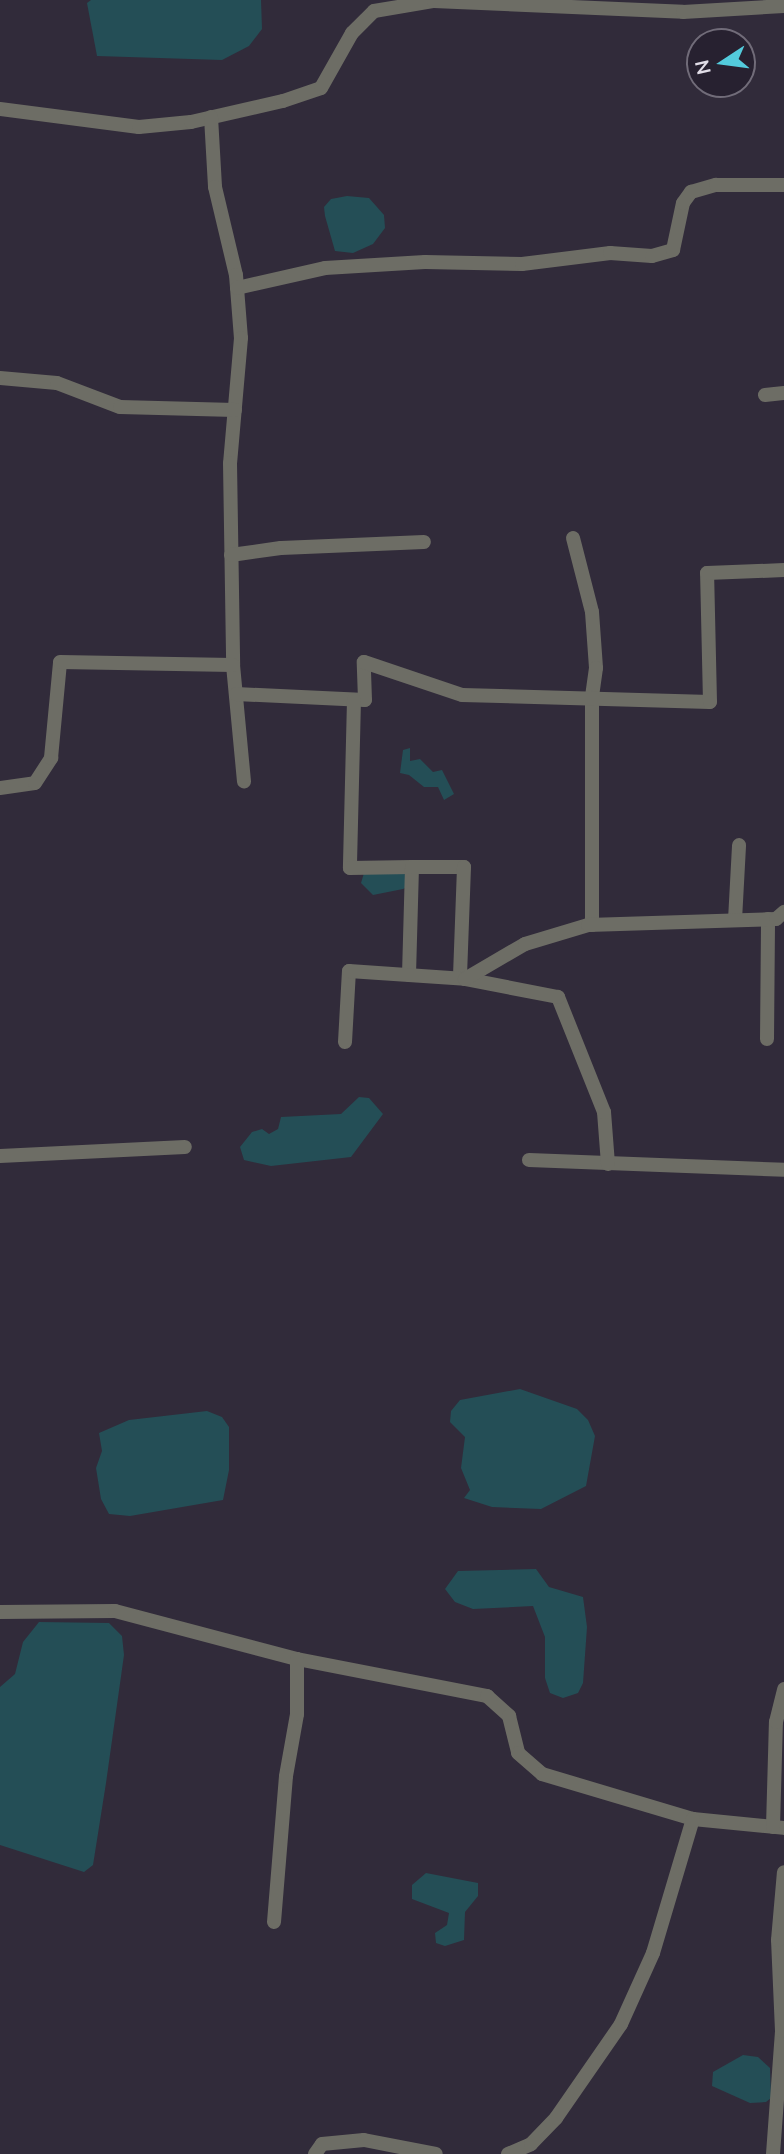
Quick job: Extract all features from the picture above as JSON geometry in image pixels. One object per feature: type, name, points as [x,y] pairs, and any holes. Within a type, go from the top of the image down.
[{"type":"street","points":[[0,109],[139,127],[211,117],[321,89],[352,33],[374,11],[434,1],[683,12],[784,6]]},
{"type":"street","points":[[211,117],[215,187],[237,288],[241,338],[235,410],[232,555],[233,665],[244,781]]},
{"type":"street","points":[[237,288],[325,268],[425,262],[522,264],[610,253],[652,256],[673,250],[683,203],[691,192],[716,185],[736,189],[784,185]]},
{"type":"street","points":[[0,378],[57,383],[120,407],[235,410]]},
{"type":"street","points":[[765,394],[784,393]]},
{"type":"street","points":[[573,538],[593,612],[596,668],[592,697],[592,925]]},
{"type":"street","points":[[232,555],[281,548],[424,542]]},
{"type":"street","points":[[236,694],[365,700],[364,662],[462,695],[710,702],[706,573],[784,570]]},
{"type":"street","points":[[0,788],[35,783],[51,758],[60,662],[233,665]]},
{"type":"street","points":[[354,700],[350,868],[464,867],[462,979]]},
{"type":"street","points":[[736,920],[739,845]]},
{"type":"street","points":[[409,975],[412,867]]},
{"type":"street","points":[[462,979],[526,944],[592,925],[768,919],[784,912]]},
{"type":"street","points":[[768,919],[768,1039]]},
{"type":"street","points":[[345,1042],[349,971],[462,979],[558,997],[604,1112],[608,1164]]},
{"type":"street","points":[[0,1156],[185,1147]]},
{"type":"street","points":[[529,1160],[784,1170]]},
{"type":"street","points":[[0,1612],[115,1611],[297,1659],[487,1696],[509,1716],[518,1753],[542,1774],[693,1819],[779,1828],[776,1722],[784,1689]]},
{"type":"street","points":[[274,1922],[286,1776],[297,1714],[297,1659]]},
{"type":"street","points":[[508,2154],[531,2144],[556,2118],[621,2024],[653,1953],[693,1819]]},
{"type":"street","points":[[773,2154],[782,2031],[778,1940],[784,1871]]},
{"type":"street","points":[[315,2154],[322,2144],[364,2140],[436,2154]]},
{"type":"shaded area","points":[[91,0],[261,0],[262,29],[249,46],[222,60],[97,56],[87,3]]},
{"type":"shaded area","points":[[347,196],[369,198],[384,215],[385,228],[373,244],[353,253],[335,251],[324,207],[331,199]]},
{"type":"shaded area","points":[[410,748],[410,761],[420,759],[433,772],[442,770],[454,794],[444,800],[438,787],[424,787],[409,775],[400,773],[403,750]]},
{"type":"shaded area","points":[[404,872],[409,886],[403,889],[373,895],[361,883],[364,873]]},
{"type":"shaded area","points":[[359,1097],[369,1098],[383,1114],[351,1157],[271,1166],[244,1160],[240,1147],[252,1132],[262,1129],[269,1134],[278,1129],[281,1117],[341,1114]]},
{"type":"shaded area","points":[[520,1389],[577,1409],[588,1420],[595,1436],[586,1486],[541,1509],[492,1507],[464,1498],[470,1490],[461,1468],[465,1437],[450,1422],[451,1411],[460,1400]]},
{"type":"shaded area","points":[[207,1411],[222,1417],[229,1427],[229,1470],[223,1500],[130,1516],[109,1514],[101,1499],[96,1468],[102,1451],[99,1433],[129,1420]]},
{"type":"shaded area","points":[[536,1569],[549,1587],[583,1597],[587,1627],[583,1683],[578,1693],[563,1698],[550,1693],[545,1678],[545,1637],[533,1606],[473,1609],[455,1602],[445,1589],[458,1571]]},
{"type":"shaded area","points":[[39,1622],[109,1623],[122,1636],[124,1655],[93,1865],[84,1872],[0,1845],[0,1687],[15,1674],[23,1642]]},
{"type":"shaded area","points":[[426,1873],[478,1883],[478,1896],[465,1912],[464,1940],[445,1946],[436,1943],[435,1933],[447,1925],[449,1913],[412,1899],[412,1885]]},
{"type":"shaded area","points":[[743,2055],[758,2057],[770,2068],[771,2098],[766,2102],[750,2103],[712,2086],[713,2072]]}]
